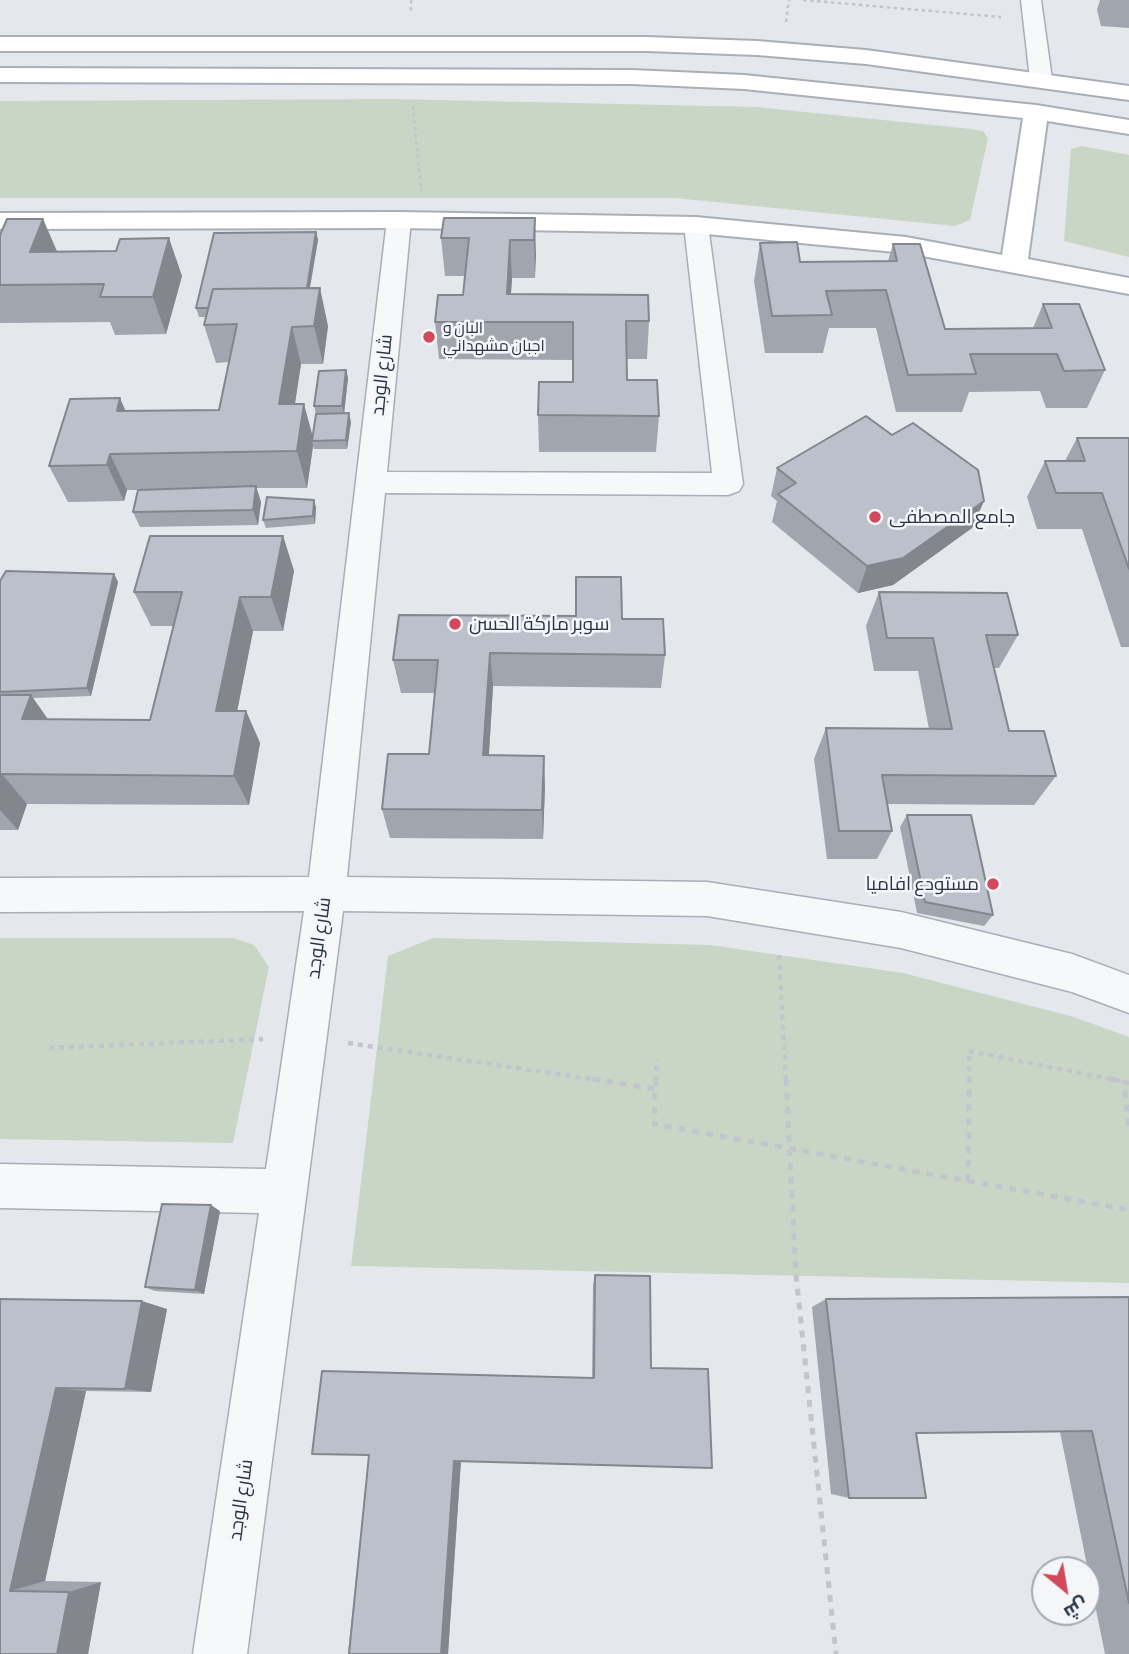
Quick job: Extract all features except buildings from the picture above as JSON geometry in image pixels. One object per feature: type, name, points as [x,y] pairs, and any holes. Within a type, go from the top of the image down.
[{"type":"main road","points":[[0,44],[647,44],[866,57],[1129,93]]},
{"type":"main road","points":[[0,75],[632,77],[744,82],[1036,112],[1129,127]]},
{"type":"main road","points":[[1013,263],[1036,112]]},
{"type":"main road","points":[[0,221],[411,220],[696,225],[906,245],[1129,286]]},
{"type":"street","points":[[1032,10],[1041,79]]},
{"type":"street","name":"شارع الوجد","points":[[220,1654],[326,894],[370,482],[411,220]]},
{"type":"street","points":[[370,482],[728,484],[696,225]]},
{"type":"street","points":[[0,895],[326,894],[707,899],[901,930],[1072,973],[1129,994]]},
{"type":"street","points":[[0,1186],[284,1191]]},
{"type":"path","points":[[803,0],[1032,10]]},
{"type":"path","points":[[410,77],[411,220]]},
{"type":"path","points":[[779,955],[796,1275],[836,1654]]},
{"type":"path","points":[[49,1048],[306,1037],[656,1088]]},
{"type":"path","points":[[968,1181],[969,1051],[1126,1083],[1129,1129]]},
{"type":"path","points":[[657,1060],[654,1124],[1129,1210]]},
{"type":"green space","points":[[392,99],[756,107],[971,129],[983,131],[988,138],[970,220],[955,226],[675,198],[0,198],[0,101]]},
{"type":"green space","points":[[1082,146],[1129,155],[1129,257],[1064,241],[1071,149]]},
{"type":"green space","points":[[0,938],[233,938],[254,945],[269,967],[233,1143],[0,1139]]},
{"type":"green space","points":[[433,938],[710,945],[903,973],[1074,1017],[1129,1037],[1129,1283],[351,1266],[388,956]]},
{"type":"place","name":"البان و اجبان مشهداني","points":[[429,337]]},
{"type":"place","name":"جامع المصطفى","points":[[875,517]]},
{"type":"place","name":"سوبر ماركة الحسن","points":[[455,624]]},
{"type":"place","name":"مستودع افاميا","points":[[993,884]]}]
